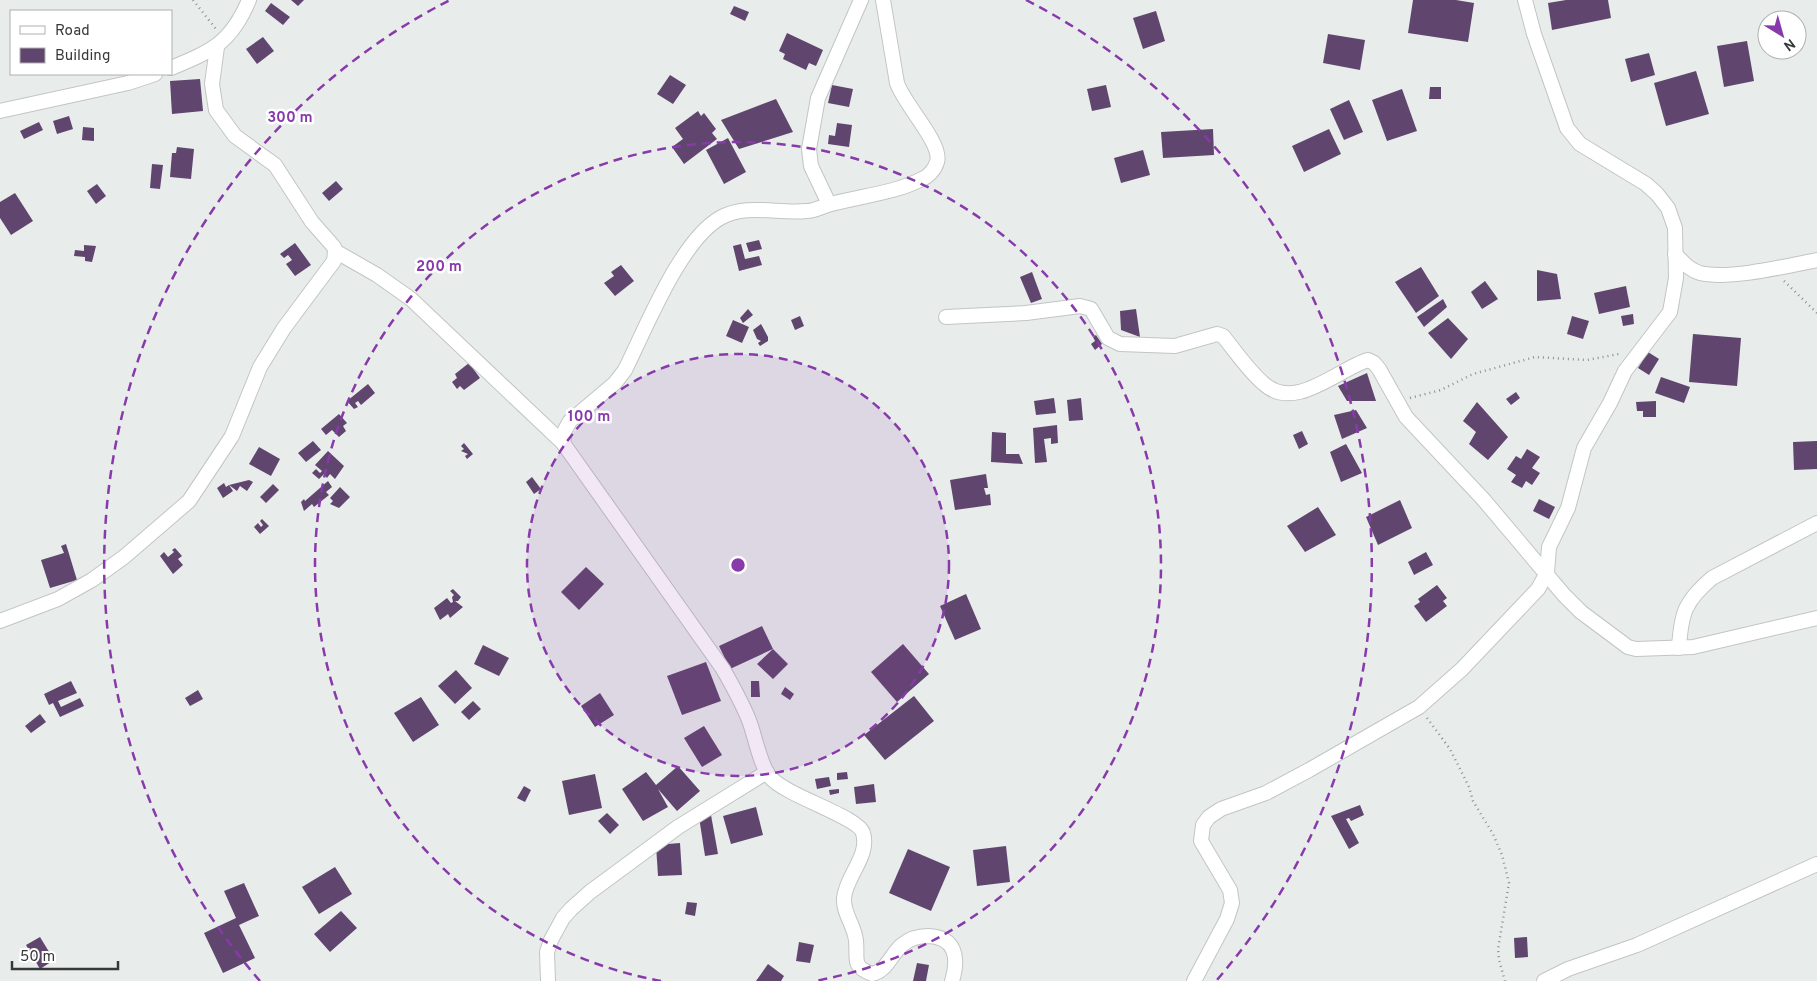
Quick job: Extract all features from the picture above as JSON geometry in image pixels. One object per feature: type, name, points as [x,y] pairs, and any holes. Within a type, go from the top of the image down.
[{"type":"street","points":[[172,68],[220,44],[231,32],[249,0]]},
{"type":"street","points":[[829,204],[811,166],[809,149],[818,98],[861,0]]},
{"type":"street","points":[[563,443],[565,430],[570,421],[615,383],[626,370],[678,266],[706,228],[720,218],[740,210],[809,211],[829,204],[884,192],[924,178],[933,171],[938,161],[935,146],[900,94],[893,68],[883,0]]},
{"type":"street","points":[[1194,981],[1228,919],[1232,902],[1230,890],[1201,841],[1203,825],[1209,817],[1221,809],[1266,793],[1310,770],[1419,707],[1462,670],[1538,589],[1547,573],[1549,547],[1568,508],[1584,448],[1610,403],[1625,370],[1638,350],[1658,330],[1670,312],[1674,297],[1675,228],[1668,208],[1646,184],[1586,148],[1567,128],[1534,34],[1525,0]]},
{"type":"street","points":[[220,44],[212,84],[216,110],[235,136],[275,165],[312,222],[336,251],[378,275],[411,299],[563,443],[723,668],[744,707],[770,777],[798,796],[862,828],[865,838],[863,851],[844,895],[844,905],[856,939],[856,960],[858,966],[872,974],[880,973],[902,945],[912,939],[935,936],[944,939],[952,947],[957,967],[952,981]]},
{"type":"street","points":[[0,111],[128,83],[151,75]]},
{"type":"street","points":[[0,622],[58,599],[92,580],[130,552],[189,501],[232,436],[260,367],[284,328],[334,261],[336,251]]},
{"type":"street","points":[[1675,254],[1688,268],[1701,273],[1716,274],[1746,272],[1817,260]]},
{"type":"street","points":[[946,316],[1026,313],[1086,307],[1091,309],[1108,338],[1120,344],[1175,346],[1217,334],[1223,336],[1263,384],[1273,390],[1289,393],[1303,392],[1368,360],[1379,369],[1406,416],[1483,499],[1572,605],[1628,647],[1636,649],[1679,648],[1710,644],[1817,618]]},
{"type":"street","points":[[1679,648],[1682,615],[1685,606],[1702,586],[1712,578],[1817,523]]},
{"type":"street","points":[[548,981],[547,952],[563,918],[572,908],[590,892],[678,827],[767,772]]},
{"type":"street","points":[[1544,981],[1568,969],[1637,945],[1817,864]]},
{"type":"path","points":[[193,0],[207,16],[220,44]]},
{"type":"path","points":[[1780,280],[1786,283],[1817,313]]},
{"type":"path","points":[[1397,401],[1429,394],[1472,374],[1535,357],[1587,360],[1638,350]]},
{"type":"path","points":[[1419,707],[1450,749],[1469,787],[1473,801],[1493,834],[1502,855],[1510,883],[1498,949],[1504,981]]},
{"type":"building","points":[[291,0],[304,0],[298,6]]},
{"type":"building","points":[[1413,0],[1456,0],[1474,3],[1468,42],[1408,33]]},
{"type":"building","points":[[1566,0],[1608,0],[1611,18],[1552,30],[1548,3]]},
{"type":"building","points":[[271,3],[290,17],[283,25],[265,11]]},
{"type":"building","points":[[734,6],[749,12],[745,21],[730,14]]},
{"type":"building","points":[[1156,11],[1165,41],[1143,49],[1133,18]]},
{"type":"building","points":[[787,33],[823,50],[816,66],[809,63],[806,70],[783,59],[785,54],[779,51]]},
{"type":"building","points":[[1328,34],[1365,40],[1360,70],[1323,63]]},
{"type":"building","points":[[263,37],[274,51],[257,64],[246,49]]},
{"type":"building","points":[[1747,41],[1754,81],[1724,87],[1717,46]]},
{"type":"building","points":[[1649,53],[1655,75],[1631,82],[1625,59]]},
{"type":"building","points":[[1696,71],[1709,114],[1666,126],[1654,83]]},
{"type":"building","points":[[670,75],[686,85],[673,104],[657,94]]},
{"type":"building","points":[[200,79],[203,111],[172,114],[170,81]]},
{"type":"building","points":[[832,85],[853,89],[849,107],[828,103]]},
{"type":"building","points":[[1106,85],[1111,107],[1092,111],[1087,89]]},
{"type":"building","points":[[1430,87],[1441,87],[1441,99],[1429,99]]},
{"type":"building","points":[[1402,89],[1417,131],[1387,141],[1372,100]]},
{"type":"building","points":[[776,99],[793,132],[739,149],[721,120]]},
{"type":"building","points":[[1349,100],[1363,132],[1344,140],[1330,109]]},
{"type":"building","points":[[698,111],[701,116],[704,113],[716,129],[712,133],[717,139],[684,164],[672,147],[683,139],[675,128]]},
{"type":"building","points":[[69,116],[73,129],[57,134],[53,121]]},
{"type":"building","points":[[39,122],[43,130],[24,139],[20,131]]},
{"type":"building","points":[[837,123],[852,125],[849,147],[828,144],[829,135],[835,136]]},
{"type":"building","points":[[83,127],[94,128],[94,141],[82,140]]},
{"type":"building","points":[[1213,129],[1214,155],[1163,158],[1161,132]]},
{"type":"building","points":[[1329,129],[1341,154],[1304,172],[1292,146]]},
{"type":"building","points":[[728,138],[746,172],[724,184],[706,150]]},
{"type":"building","points":[[177,147],[194,149],[191,179],[170,177],[172,153],[176,153]]},
{"type":"building","points":[[1143,150],[1150,175],[1121,183],[1114,158]]},
{"type":"building","points":[[152,164],[163,165],[160,189],[150,188]]},
{"type":"building","points":[[336,181],[343,189],[329,201],[322,193]]},
{"type":"building","points":[[97,184],[106,196],[96,204],[87,191]]},
{"type":"building","points":[[15,193],[33,221],[11,235],[0,218],[0,202]]},
{"type":"building","points":[[759,240],[762,249],[749,252],[746,243]]},
{"type":"building","points":[[295,243],[311,265],[295,276],[286,264],[292,260],[288,255],[284,258],[280,254]]},
{"type":"building","points":[[741,244],[745,259],[759,256],[762,265],[739,271],[733,246]]},
{"type":"building","points":[[84,245],[96,246],[92,262],[85,261],[85,257],[74,256],[75,250],[84,251]]},
{"type":"building","points":[[621,265],[634,281],[615,296],[604,283],[614,276],[611,272]]},
{"type":"building","points":[[1421,267],[1439,296],[1416,313],[1395,282]]},
{"type":"building","points":[[1537,270],[1557,274],[1561,299],[1537,301]]},
{"type":"building","points":[[1032,272],[1042,299],[1031,303],[1020,277]]},
{"type":"building","points":[[1485,281],[1498,299],[1482,309],[1471,292]]},
{"type":"building","points":[[1626,286],[1630,307],[1599,314],[1594,293]]},
{"type":"building","points":[[1443,299],[1447,307],[1424,327],[1417,317]]},
{"type":"building","points":[[748,309],[753,315],[743,323],[740,318]]},
{"type":"building","points":[[1136,309],[1140,337],[1121,330],[1120,311]]},
{"type":"building","points":[[1633,314],[1634,324],[1623,326],[1621,316]]},
{"type":"building","points":[[800,316],[804,326],[795,330],[791,320]]},
{"type":"building","points":[[1572,316],[1589,321],[1583,339],[1567,334]]},
{"type":"building","points":[[1448,318],[1468,339],[1451,359],[1428,333]]},
{"type":"building","points":[[733,320],[749,327],[742,343],[726,336]]},
{"type":"building","points":[[761,324],[768,337],[768,341],[760,346],[758,343],[761,341],[757,339],[753,330]]},
{"type":"building","points":[[1693,334],[1741,338],[1737,386],[1689,382]]},
{"type":"building","points":[[1096,335],[1102,344],[1095,350],[1091,344],[1095,341],[1093,337]]},
{"type":"building","points":[[1648,352],[1659,359],[1649,375],[1638,368]]},
{"type":"building","points":[[469,363],[480,378],[464,390],[460,386],[457,389],[452,382],[457,378],[455,374]]},
{"type":"building","points":[[1367,373],[1376,401],[1347,401],[1338,386]]},
{"type":"building","points":[[1661,377],[1690,387],[1684,403],[1655,393]]},
{"type":"building","points":[[368,384],[375,393],[361,405],[358,401],[355,403],[358,407],[354,409],[347,401]]},
{"type":"building","points":[[1516,392],[1520,398],[1511,405],[1506,399]]},
{"type":"building","points":[[1054,398],[1056,413],[1036,415],[1034,401]]},
{"type":"building","points":[[1081,398],[1083,420],[1069,421],[1067,400]]},
{"type":"building","points":[[1656,401],[1656,417],[1643,417],[1643,411],[1637,411],[1636,402]]},
{"type":"building","points":[[1477,402],[1508,437],[1488,460],[1469,444],[1476,432],[1463,421]]},
{"type":"building","points":[[1356,410],[1367,428],[1342,439],[1334,415]]},
{"type":"building","points":[[339,414],[347,423],[343,426],[346,431],[339,437],[332,430],[326,435],[321,429]]},
{"type":"building","points":[[1057,425],[1058,443],[1051,444],[1051,438],[1044,439],[1047,462],[1035,463],[1033,428]]},
{"type":"building","points":[[1302,431],[1308,444],[1299,449],[1293,435]]},
{"type":"building","points":[[992,432],[1006,433],[1006,454],[1019,454],[1023,464],[991,462]]},
{"type":"building","points":[[313,441],[321,450],[306,462],[298,453]]},
{"type":"building","points":[[1817,441],[1817,469],[1794,470],[1793,442]]},
{"type":"building","points":[[464,443],[473,454],[467,459],[465,456],[468,454],[461,451],[464,449],[461,446]]},
{"type":"building","points":[[1346,444],[1362,473],[1341,482],[1330,452]]},
{"type":"building","points":[[259,447],[280,459],[271,476],[249,464]]},
{"type":"building","points":[[1527,449],[1540,457],[1532,468],[1540,473],[1532,485],[1526,481],[1522,488],[1511,482],[1516,475],[1507,469],[1516,456],[1521,459]]},
{"type":"building","points":[[328,451],[344,466],[335,479],[330,474],[327,478],[324,474],[319,479],[312,473],[316,469],[320,473],[322,471],[315,465]]},
{"type":"building","points":[[986,474],[988,488],[984,488],[986,495],[990,494],[991,505],[955,510],[950,480]]},
{"type":"building","points":[[532,477],[541,489],[534,494],[526,482]]},
{"type":"building","points":[[249,480],[253,482],[247,491],[240,486],[237,491],[229,485]]},
{"type":"building","points":[[328,481],[332,487],[326,492],[329,495],[314,507],[312,504],[304,511],[301,502],[304,499],[305,501]]},
{"type":"building","points":[[224,483],[226,487],[229,485],[233,491],[223,498],[217,488]]},
{"type":"building","points":[[273,484],[279,490],[266,503],[260,497]]},
{"type":"building","points":[[340,487],[350,497],[339,508],[330,504],[333,501],[330,498]]},
{"type":"building","points":[[1539,499],[1555,507],[1549,519],[1533,511]]},
{"type":"building","points":[[1400,500],[1412,528],[1378,545],[1366,517]]},
{"type":"building","points":[[1318,507],[1336,535],[1305,552],[1287,526]]},
{"type":"building","points":[[262,519],[269,526],[260,534],[254,527],[258,523],[261,527],[263,525],[260,521]]},
{"type":"building","points":[[66,544],[77,580],[50,588],[41,560],[64,553],[61,546]]},
{"type":"building","points":[[175,548],[182,556],[178,559],[183,565],[173,574],[160,556],[164,552],[168,557],[174,552],[172,550]]},
{"type":"building","points":[[1426,552],[1433,565],[1414,575],[1408,562]]},
{"type":"building","points":[[586,567],[604,584],[579,610],[561,592]]},
{"type":"building","points":[[1437,585],[1447,598],[1443,601],[1447,606],[1426,622],[1414,606],[1420,602],[1418,599]]},
{"type":"building","points":[[453,589],[461,597],[458,601],[455,601],[463,607],[450,618],[448,614],[440,620],[434,608],[447,598],[451,603],[453,602],[452,597],[454,595],[450,591]]},
{"type":"building","points":[[966,594],[981,629],[955,640],[940,606]]},
{"type":"building","points":[[762,626],[773,649],[730,669],[719,646]]},
{"type":"building","points":[[903,644],[929,674],[897,702],[871,672]]},
{"type":"building","points":[[483,645],[509,658],[499,676],[474,664]]},
{"type":"building","points":[[773,649],[788,664],[773,679],[757,664]]},
{"type":"building","points":[[706,662],[721,701],[682,715],[667,676]]},
{"type":"building","points":[[456,670],[472,688],[455,704],[438,686]]},
{"type":"building","points":[[71,681],[77,693],[58,701],[61,707],[80,698],[84,706],[60,717],[53,703],[49,705],[44,694]]},
{"type":"building","points":[[751,681],[759,681],[760,697],[751,697]]},
{"type":"building","points":[[785,687],[794,694],[790,700],[781,694]]},
{"type":"building","points":[[198,690],[203,699],[190,706],[185,698]]},
{"type":"building","points":[[600,693],[614,715],[595,727],[581,706]]},
{"type":"building","points":[[914,696],[934,721],[885,760],[864,735]]},
{"type":"building","points":[[421,697],[439,725],[413,742],[394,713]]},
{"type":"building","points":[[473,701],[481,709],[469,720],[461,712]]},
{"type":"building","points":[[40,714],[46,722],[31,733],[25,726]]},
{"type":"building","points":[[704,726],[722,755],[702,767],[684,738]]},
{"type":"building","points":[[678,766],[700,791],[677,811],[658,789],[668,807],[643,821],[622,789],[646,772],[656,785]]},
{"type":"building","points":[[847,772],[848,779],[837,780],[837,773]]},
{"type":"building","points":[[595,774],[602,808],[569,815],[562,781]]},
{"type":"building","points":[[829,777],[831,786],[817,789],[815,779]]},
{"type":"building","points":[[874,784],[876,802],[856,804],[854,787]]},
{"type":"building","points":[[524,786],[531,790],[525,802],[517,798]]},
{"type":"building","points":[[839,789],[839,793],[830,795],[829,790]]},
{"type":"building","points":[[1360,805],[1364,815],[1351,821],[1349,818],[1346,819],[1359,843],[1349,849],[1331,816]]},
{"type":"building","points":[[756,807],[763,835],[731,844],[723,816]]},
{"type":"building","points":[[607,813],[619,825],[610,834],[598,821]]},
{"type":"building","points":[[711,815],[718,854],[705,856],[699,817]]},
{"type":"building","points":[[680,843],[682,875],[658,876],[656,845]]},
{"type":"building","points":[[1006,846],[1010,882],[977,886],[973,850]]},
{"type":"building","points":[[908,849],[950,867],[931,911],[889,893]]},
{"type":"building","points":[[335,867],[352,894],[319,914],[302,887]]},
{"type":"building","points":[[244,883],[259,916],[239,925],[255,958],[223,973],[204,933],[236,918],[224,891]]},
{"type":"building","points":[[687,902],[697,903],[695,916],[685,914]]},
{"type":"building","points":[[341,911],[357,928],[330,952],[314,934]]},
{"type":"building","points":[[40,937],[54,960],[40,969],[26,945]]},
{"type":"building","points":[[1527,937],[1528,957],[1515,958],[1514,938]]},
{"type":"building","points":[[799,942],[814,945],[810,963],[796,961]]},
{"type":"building","points":[[917,963],[929,965],[926,981],[913,981]]},
{"type":"building","points":[[768,964],[784,976],[781,981],[756,981]]}]
